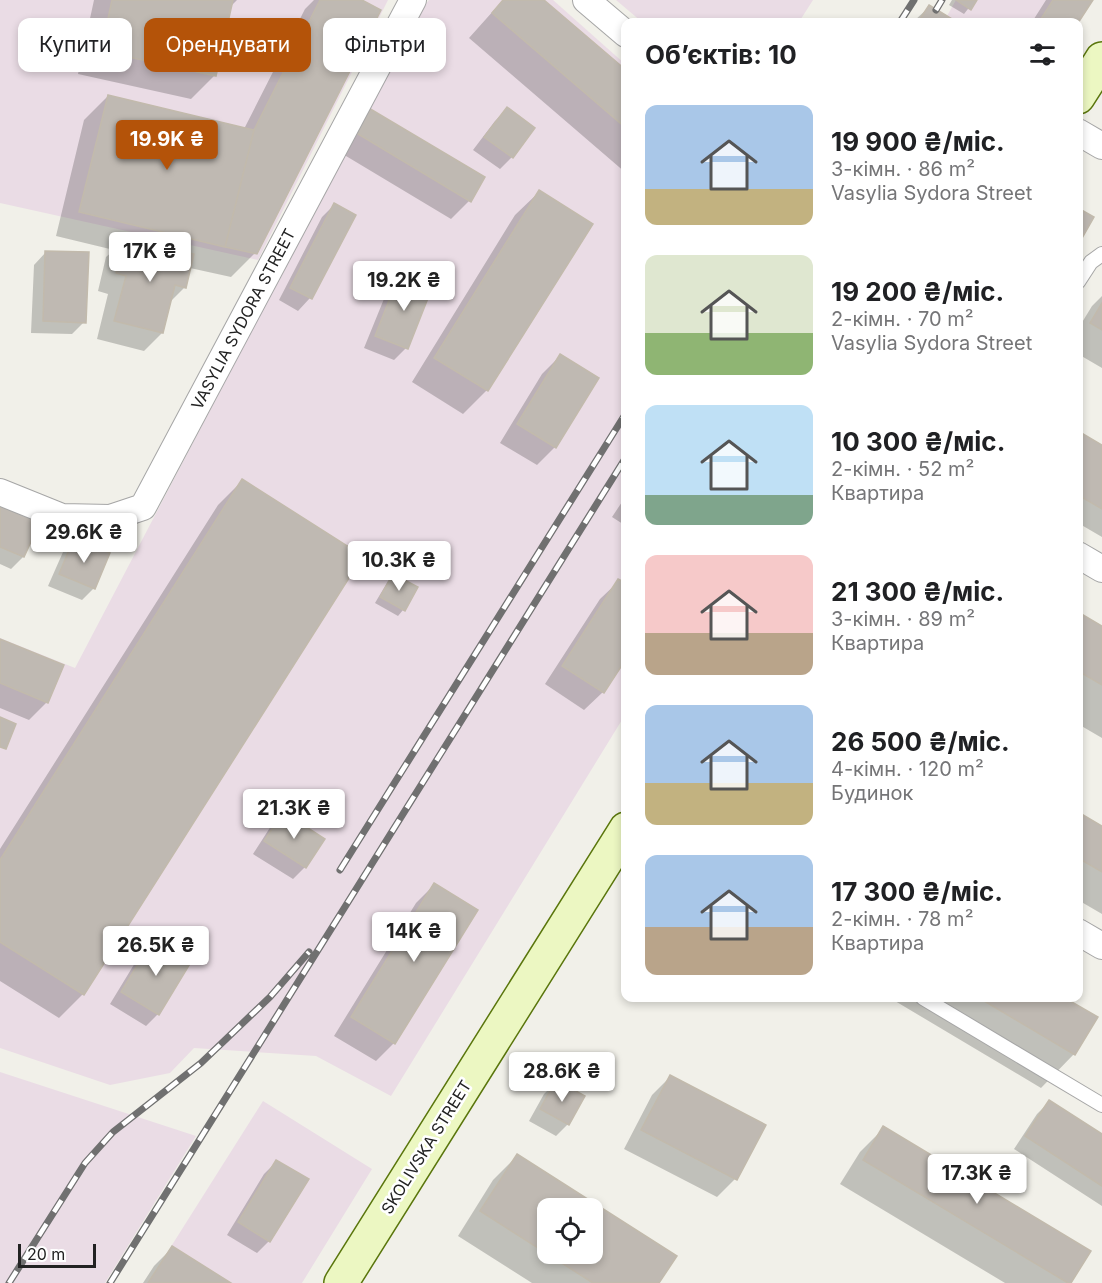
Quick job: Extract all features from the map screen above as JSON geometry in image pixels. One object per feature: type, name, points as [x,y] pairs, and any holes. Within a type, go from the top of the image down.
[{"type":"street","name":"VASYLIA SYDORA STREET","points":[[0,492],[62,517],[110,518],[143,507],[413,0]]},
{"type":"street","points":[[586,0],[621,30]]},
{"type":"street","points":[[1083,89],[1102,59]]},
{"type":"street","points":[[1083,135],[1102,146]]},
{"type":"street","points":[[1083,558],[1102,569]]},
{"type":"street","name":"SKOLIVSKA STREET","points":[[341,1283],[621,837]]},
{"type":"street","points":[[1083,935],[1102,946]]},
{"type":"lane","points":[[1083,274],[1091,262],[1102,254]]},
{"type":"lane","points":[[930,1002],[1102,1105]]},
{"type":"shaded area","points":[[0,0],[388,0],[379,18],[323,18],[323,72],[352,72],[258,260],[0,203]]},
{"type":"shaded area","points":[[429,0],[553,0],[621,60],[621,722],[391,1096],[316,1056],[194,1048],[170,1073],[110,1085],[0,1048],[0,638],[75,668],[387,72],[446,72],[446,18],[415,18]]},
{"type":"shaded area","points":[[616,0],[813,0],[802,18],[637,18]]},
{"type":"shaded area","points":[[956,0],[1093,0],[1082,18],[921,18],[929,5],[947,16]]},
{"type":"shaded area","points":[[0,1072],[196,1136],[105,1283],[0,1283]]},
{"type":"shaded area","points":[[263,1101],[372,1169],[302,1283],[148,1283]]},
{"type":"building","points":[[112,0],[233,0],[229,18],[144,18],[144,60],[132,58],[132,18],[108,18]]},
{"type":"building","points":[[320,0],[362,0],[381,10],[377,18],[323,18],[323,72],[349,72],[257,254],[225,247],[254,130],[283,72],[311,72],[311,18]]},
{"type":"building","points":[[503,0],[544,0],[621,66],[621,124],[492,13]]},
{"type":"building","points":[[956,0],[977,0],[971,10]]},
{"type":"building","points":[[1053,0],[1093,0],[1081,18],[1042,18]]},
{"type":"building","points":[[929,5],[950,18],[921,18]]},
{"type":"building","points":[[198,72],[217,72],[216,76]]},
{"type":"building","points":[[108,95],[254,130],[225,247],[79,212]]},
{"type":"building","points":[[367,107],[485,177],[471,202],[353,131]]},
{"type":"building","points":[[507,107],[535,128],[513,158],[484,137]]},
{"type":"building","points":[[539,190],[593,224],[488,391],[434,358]]},
{"type":"building","points":[[334,203],[356,215],[312,299],[290,288]]},
{"type":"building","points":[[1083,211],[1094,217],[1083,236]]},
{"type":"building","points":[[124,237],[194,254],[186,288],[175,285],[163,333],[114,321],[126,276],[116,273]]},
{"type":"building","points":[[45,251],[89,252],[86,323],[43,321]]},
{"type":"building","points":[[399,275],[432,288],[408,349],[375,336]]},
{"type":"building","points":[[1102,303],[1102,330],[1090,323]]},
{"type":"building","points":[[560,354],[599,378],[556,448],[517,424]]},
{"type":"building","points":[[1083,434],[1102,445],[1102,509],[1083,498]]},
{"type":"building","points":[[242,479],[363,556],[84,995],[0,942],[0,860]]},
{"type":"building","points":[[0,504],[41,520],[24,557],[0,547]]},
{"type":"building","points":[[74,538],[110,553],[95,589],[59,574]]},
{"type":"building","points":[[393,574],[418,587],[405,611],[380,597]]},
{"type":"building","points":[[618,579],[621,580],[621,667],[604,693],[562,666]]},
{"type":"building","points":[[1083,615],[1102,626],[1102,685],[1083,674]]},
{"type":"building","points":[[0,639],[64,665],[48,703],[0,683]]},
{"type":"building","points":[[0,717],[16,724],[6,749],[0,747]]},
{"type":"building","points":[[283,812],[325,839],[306,868],[264,841]]},
{"type":"building","points":[[1083,815],[1102,826],[1102,872],[1083,861]]},
{"type":"building","points":[[434,883],[478,910],[395,1044],[351,1017]]},
{"type":"building","points":[[153,939],[191,962],[159,1015],[121,992]]},
{"type":"building","points":[[986,1002],[1072,1002],[1098,1017],[1075,1055]]},
{"type":"building","points":[[670,1075],[766,1125],[737,1180],[641,1130]]},
{"type":"building","points":[[556,1080],[585,1096],[569,1125],[540,1109]]},
{"type":"building","points":[[1049,1100],[1102,1134],[1102,1186],[1025,1136]]},
{"type":"building","points":[[883,1126],[1091,1251],[1071,1283],[863,1160]]},
{"type":"building","points":[[517,1154],[586,1198],[537,1198],[537,1247],[480,1211]]},
{"type":"building","points":[[276,1160],[309,1179],[270,1242],[238,1222]]},
{"type":"building","points":[[603,1209],[677,1256],[659,1283],[593,1283],[563,1264],[603,1264]]},
{"type":"building","points":[[172,1246],[231,1283],[148,1283]]},
{"type":"railway","points":[[903,18],[914,0]]},
{"type":"railway","points":[[936,10],[942,0]]},
{"type":"railway","points":[[340,870],[621,421]]},
{"type":"railway","points":[[110,1283],[621,465]]},
{"type":"railway","points":[[9,1283],[85,1163],[113,1132],[201,1063],[270,997],[309,952]]}]
